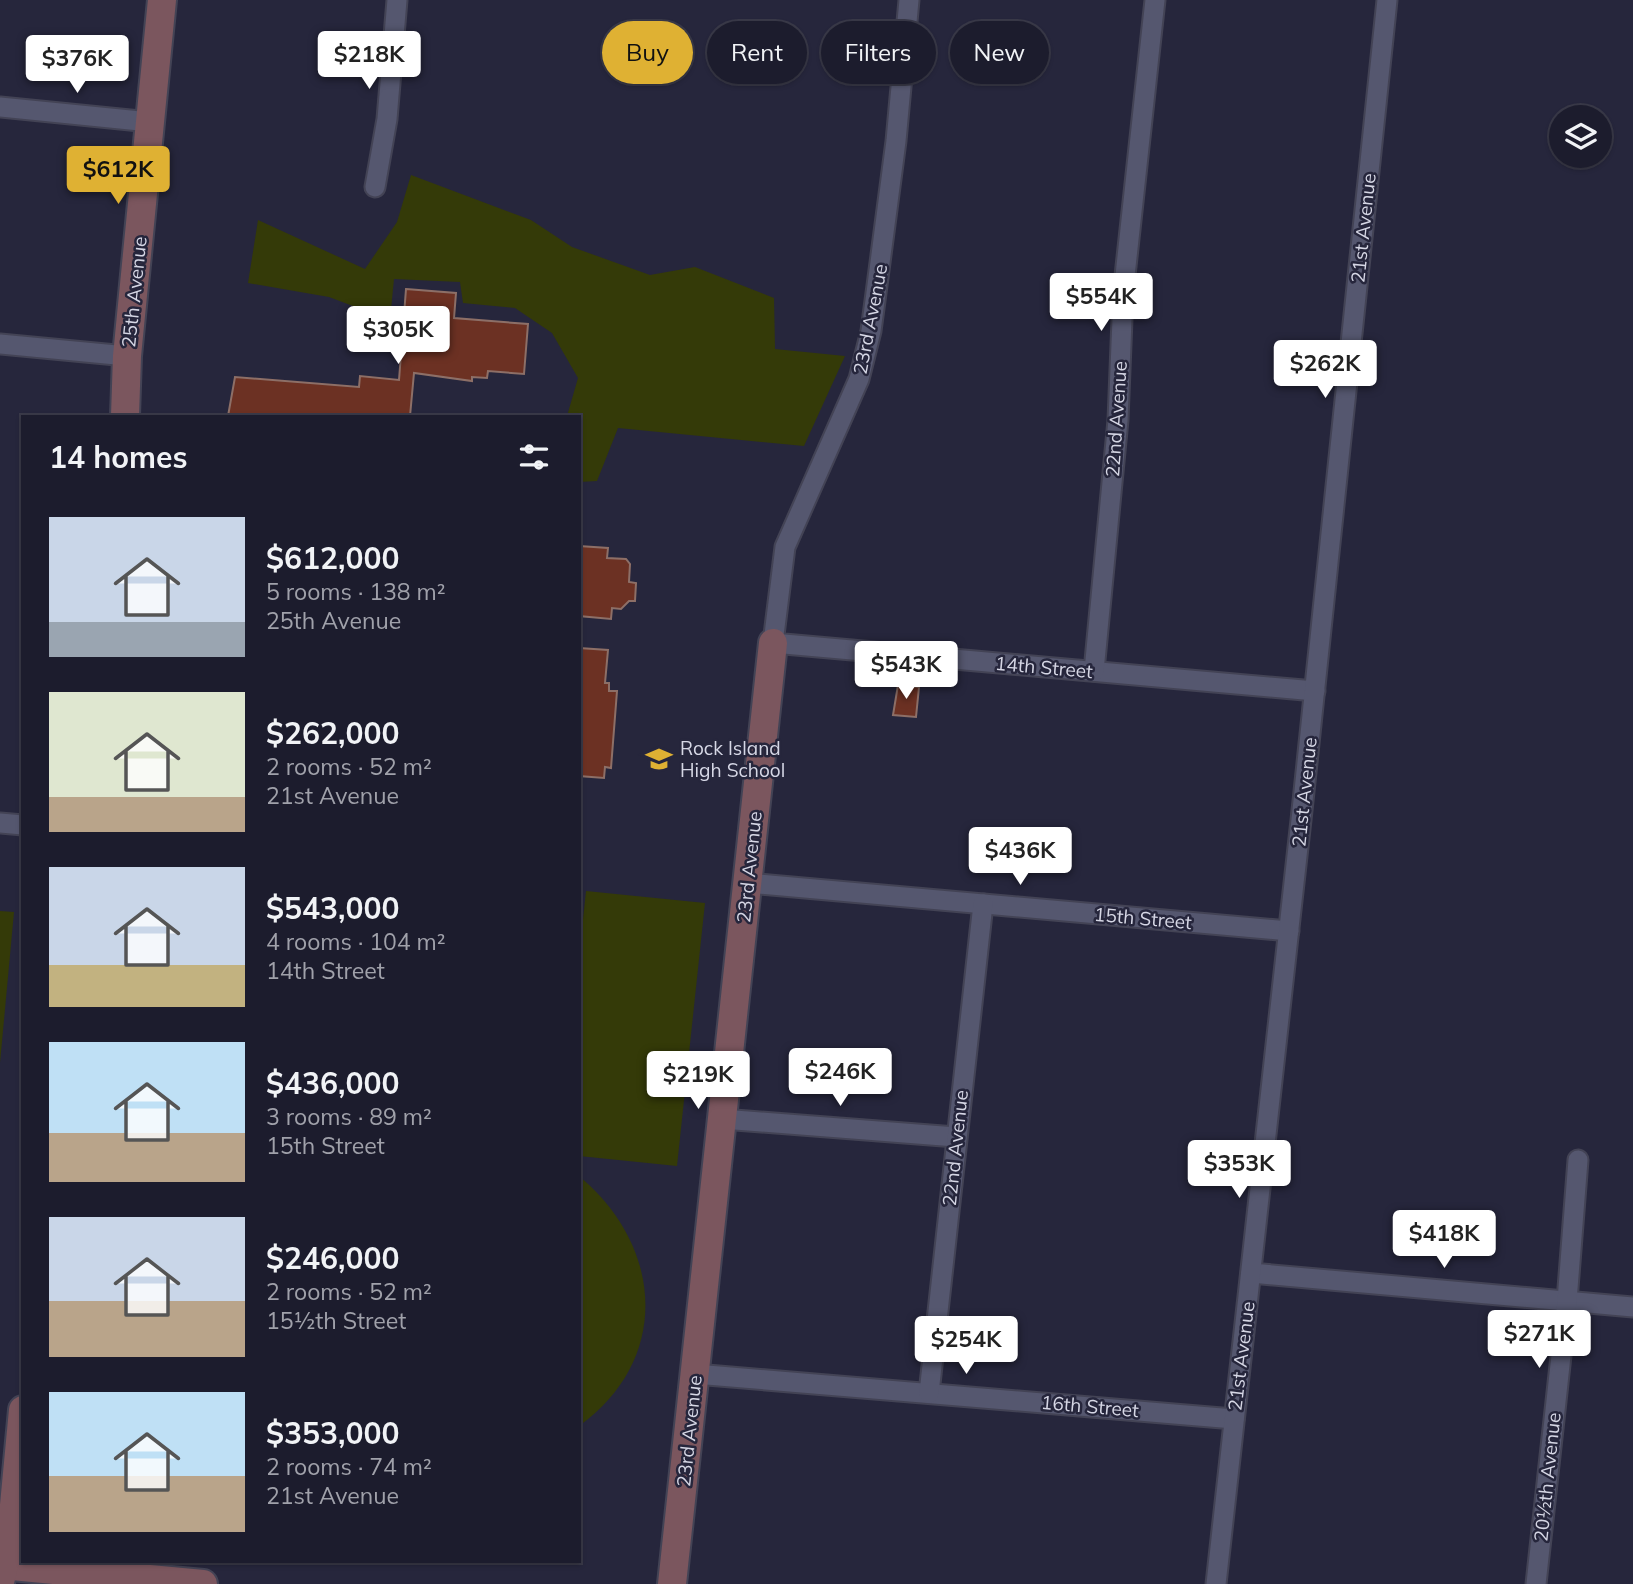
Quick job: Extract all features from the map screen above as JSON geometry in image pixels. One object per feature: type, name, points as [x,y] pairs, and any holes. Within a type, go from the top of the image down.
[{"type":"street","name":"25th Avenue","points":[[125,415],[127,356],[162,0]]},
{"type":"street","points":[[375,187],[387,119],[397,0]]},
{"type":"street","name":"23rd Avenue","points":[[672,1584],[785,547],[859,379],[871,331],[896,141],[909,0]]},
{"type":"street","name":"22nd Avenue","points":[[1094,671],[1118,420],[1123,294],[1155,0]]},
{"type":"street","name":"21st Avenue","points":[[1216,1584],[1315,691],[1387,0]]},
{"type":"street","points":[[0,107],[150,122]]},
{"type":"street","points":[[0,344],[127,356]]},
{"type":"street","name":"14th Street","points":[[773,643],[1315,691]]},
{"type":"street","points":[[0,823],[21,825]]},
{"type":"street","name":"15th Street","points":[[747,883],[1289,931]]},
{"type":"street","name":"22nd Avenue","points":[[929,1393],[983,904]]},
{"type":"street","points":[[722,1119],[956,1137]]},
{"type":"street","name":"20½th Avenue","points":[[1536,1584],[1567,1301],[1578,1160]]},
{"type":"street","points":[[1251,1273],[1633,1307]]},
{"type":"street","name":"16th Street","points":[[695,1374],[1234,1419]]},
{"type":"street","points":[[21,1431],[11,1537],[1,1571],[203,1584]]},
{"type":"green space","points":[[411,175],[531,220],[572,247],[650,275],[695,267],[774,298],[775,349],[845,356],[804,446],[618,428],[597,481],[581,482],[581,415],[567,415],[578,378],[552,333],[515,308],[463,303],[460,282],[394,279],[390,320],[329,297],[248,283],[258,220],[365,269],[397,222]]},
{"type":"green space","points":[[586,891],[705,903],[677,1166],[581,1156],[581,938]]},
{"type":"green space","points":[[0,911],[14,912],[0,1063]]},
{"type":"green space","points":[[581,1178],[607,1204],[628,1235],[640,1268],[645,1302],[642,1336],[630,1369],[609,1399],[581,1424]]},
{"type":"building","points":[[406,289],[456,293],[454,318],[528,324],[524,374],[488,371],[487,378],[472,377],[472,381],[414,373],[410,415],[228,415],[235,377],[359,387],[360,376],[399,380]]},
{"type":"building","points":[[581,546],[608,548],[607,558],[626,559],[630,564],[629,582],[636,583],[635,601],[629,601],[621,609],[612,608],[611,619],[581,616]]},
{"type":"building","points":[[581,648],[608,650],[605,683],[609,683],[609,691],[617,691],[611,768],[605,767],[604,778],[581,776]]},
{"type":"building","points":[[898,685],[919,687],[916,717],[893,715]]},
{"type":"place","name":"Rock Island High School","points":[[659,759]]}]
